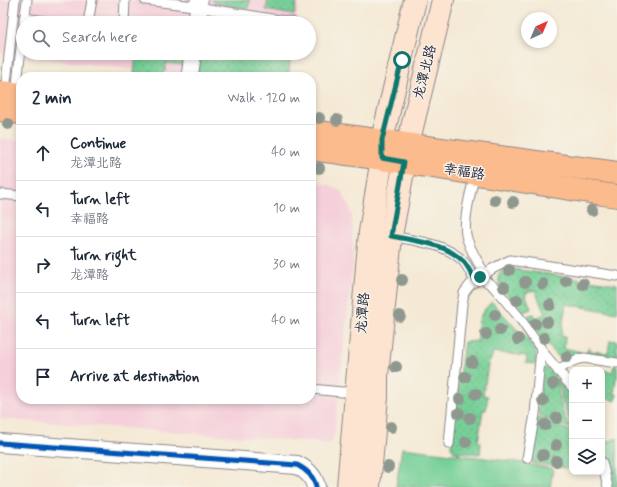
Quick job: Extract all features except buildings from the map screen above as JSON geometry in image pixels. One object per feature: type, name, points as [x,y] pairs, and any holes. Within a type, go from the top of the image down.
[{"type":"main road","name":"龙潭北路","points":[[382,149],[415,0]]},
{"type":"main road","name":"龙潭北路","points":[[406,153],[442,0]]},
{"type":"main road","name":"幸福路","points":[[316,132],[382,149],[406,153],[617,173]]},
{"type":"main road","name":"幸福路","points":[[316,149],[382,149]]},
{"type":"main road","name":"龙潭路","points":[[348,487],[370,232],[382,149]]},
{"type":"main road","name":"幸福路","points":[[406,153],[475,174],[617,196]]},
{"type":"main road","name":"龙潭路","points":[[369,487],[377,397],[377,376],[391,236],[406,153]]},
{"type":"street","points":[[0,443],[297,465],[304,468],[311,475],[316,487]]},
{"type":"lane","points":[[11,99],[15,0]]},
{"type":"lane","points":[[25,16],[27,0]]},
{"type":"lane","points":[[89,16],[92,0]]},
{"type":"lane","points":[[124,16],[125,0]]},
{"type":"lane","points":[[145,0],[199,3],[263,16]]},
{"type":"lane","points":[[195,16],[199,3]]},
{"type":"lane","points":[[199,3],[201,16]]},
{"type":"lane","points":[[11,99],[18,60]]},
{"type":"lane","points":[[187,72],[188,60]]},
{"type":"lane","points":[[194,72],[196,60]]},
{"type":"lane","points":[[475,174],[465,225],[466,234],[480,277]]},
{"type":"lane","points":[[0,194],[16,196]]},
{"type":"lane","points":[[391,236],[423,242],[449,251],[493,286],[519,317],[541,349],[569,384]]},
{"type":"lane","points":[[449,444],[462,304],[464,294],[470,285],[492,269],[510,260],[617,276]]},
{"type":"lane","points":[[528,458],[535,414],[541,349]]},
{"type":"lane","points":[[558,371],[578,358],[617,363]]},
{"type":"lane","points":[[316,389],[342,392],[356,391]]},
{"type":"lane","points":[[605,474],[608,487]]},
{"type":"shaded area","points":[[0,0],[299,0],[297,16],[16,16],[16,55],[0,53]]},
{"type":"shaded area","points":[[55,60],[292,60],[291,72],[140,72]]},
{"type":"shaded area","points":[[0,138],[16,140],[16,404],[316,404],[316,183],[331,185],[341,191],[348,203],[352,216],[353,264],[334,435],[332,441],[325,444],[315,442],[0,419]]},
{"type":"green space","points":[[211,0],[250,0],[248,9],[217,3]]},
{"type":"green space","points":[[268,0],[297,0],[294,15],[266,10]]},
{"type":"green space","points":[[135,60],[185,60],[184,65],[166,63],[164,72],[134,72]]},
{"type":"green space","points":[[200,60],[290,60],[289,72],[198,72]]},
{"type":"green space","points":[[506,268],[617,284],[617,313],[566,304],[561,336],[565,337],[564,348],[581,352],[570,359],[562,361],[524,317],[533,314],[535,318],[545,314],[535,290],[525,293],[531,309],[521,313],[500,286],[498,277],[502,270]]},
{"type":"green space","points":[[492,302],[523,336],[526,335],[536,353],[536,364],[526,363],[527,356],[493,352],[491,360],[489,359],[483,395],[488,396],[486,410],[483,410],[478,442],[481,443],[480,454],[454,452],[451,446],[464,342],[478,341],[479,319],[487,306]]},
{"type":"green space","points":[[610,340],[617,341],[617,361],[588,355],[586,353],[588,348],[590,348],[590,351],[608,353]]},
{"type":"green space","points":[[543,366],[549,369],[553,374],[558,386],[561,407],[569,424],[569,428],[543,417],[538,413]]},
{"type":"green space","points":[[614,366],[617,366],[617,378],[614,394],[617,394],[615,401],[605,398],[605,371],[612,372]]},
{"type":"green space","points":[[556,378],[569,393],[569,418],[563,403],[561,391]]},
{"type":"green space","points":[[537,418],[569,431],[569,469],[533,463],[531,461]]},
{"type":"green space","points":[[617,438],[617,487],[612,487],[605,459],[605,442]]},
{"type":"green space","points":[[402,448],[517,462],[553,469],[550,487],[396,487]]},
{"type":"cycle path","points":[[0,443],[297,465],[310,474],[316,487]]},
{"type":"route","points":[[402,60],[382,140],[382,158],[404,162],[391,236],[423,242],[449,251],[464,262],[475,281],[480,277]]}]
